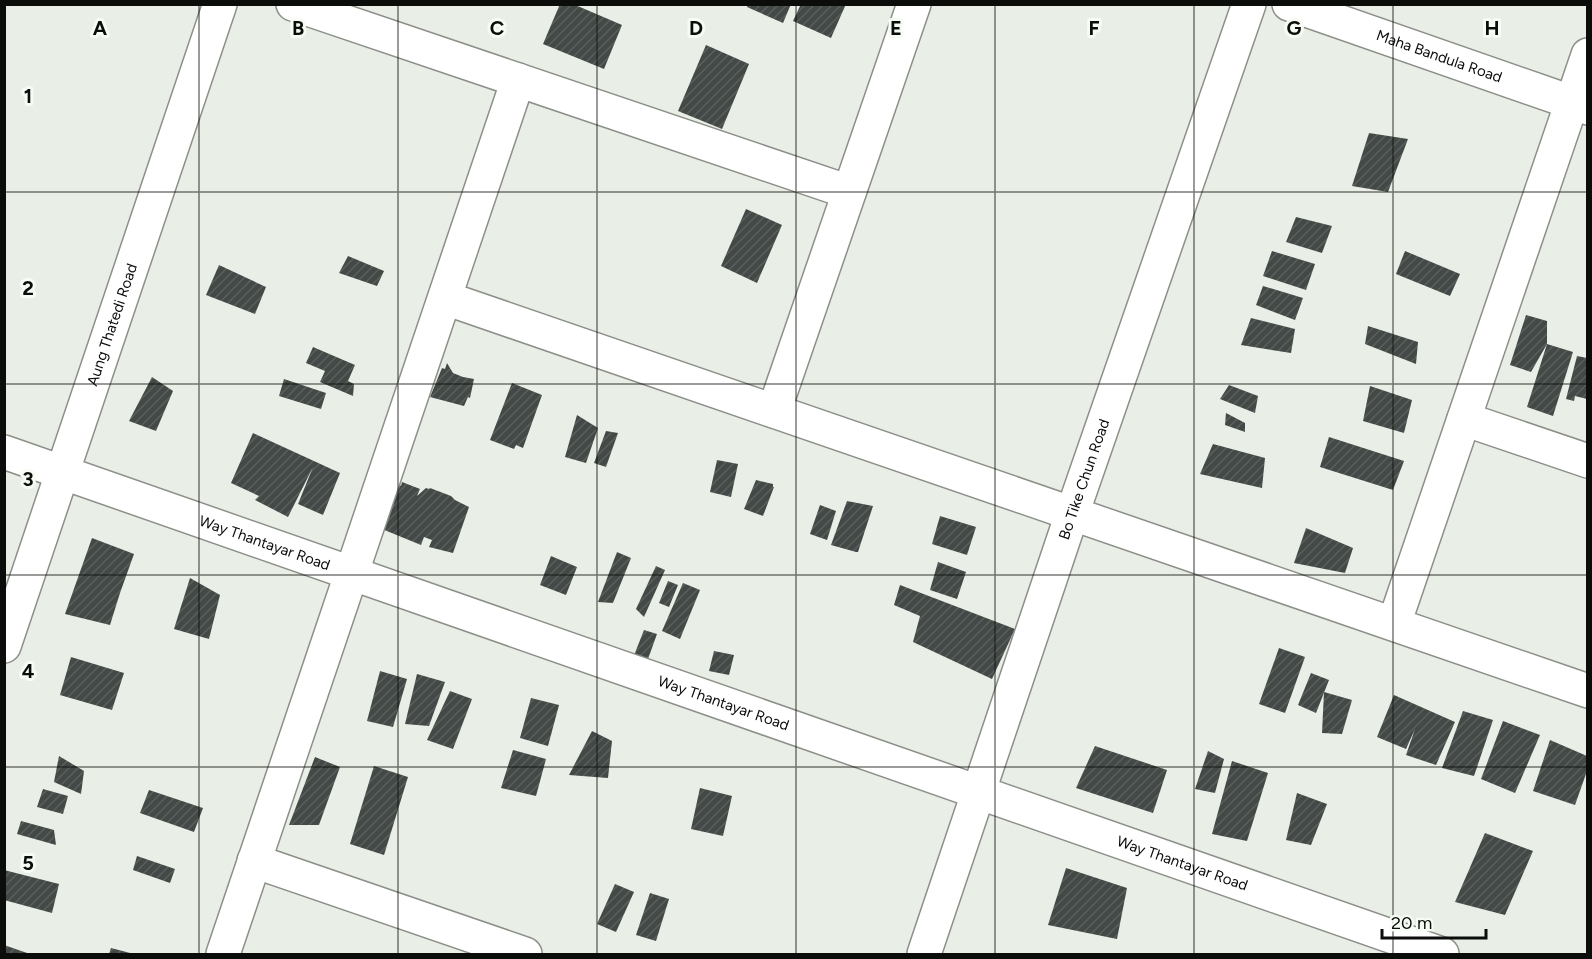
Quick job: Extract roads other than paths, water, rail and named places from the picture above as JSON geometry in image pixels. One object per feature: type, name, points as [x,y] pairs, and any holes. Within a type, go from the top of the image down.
[{"type":"street","name":"Aung Thatedi Road","points":[[4,646],[220,4]]},
{"type":"street","points":[[293,4],[849,192]]},
{"type":"street","points":[[774,411],[914,4]]},
{"type":"street","name":"Bo Tike Chun Road","points":[[924,954],[1072,514],[1249,4]]},
{"type":"street","name":"Maha Bandula Road","points":[[1289,4],[1580,105]]},
{"type":"street","points":[[1394,624],[1464,419],[1580,105],[1587,55]]},
{"type":"street","points":[[223,954],[518,80]]},
{"type":"street","points":[[445,298],[1587,691]]},
{"type":"street","points":[[1464,419],[1587,461]]},
{"type":"street","name":"Way Thantayar Road","points":[[4,452],[1442,954]]},
{"type":"street","points":[[254,861],[525,954]]}]
